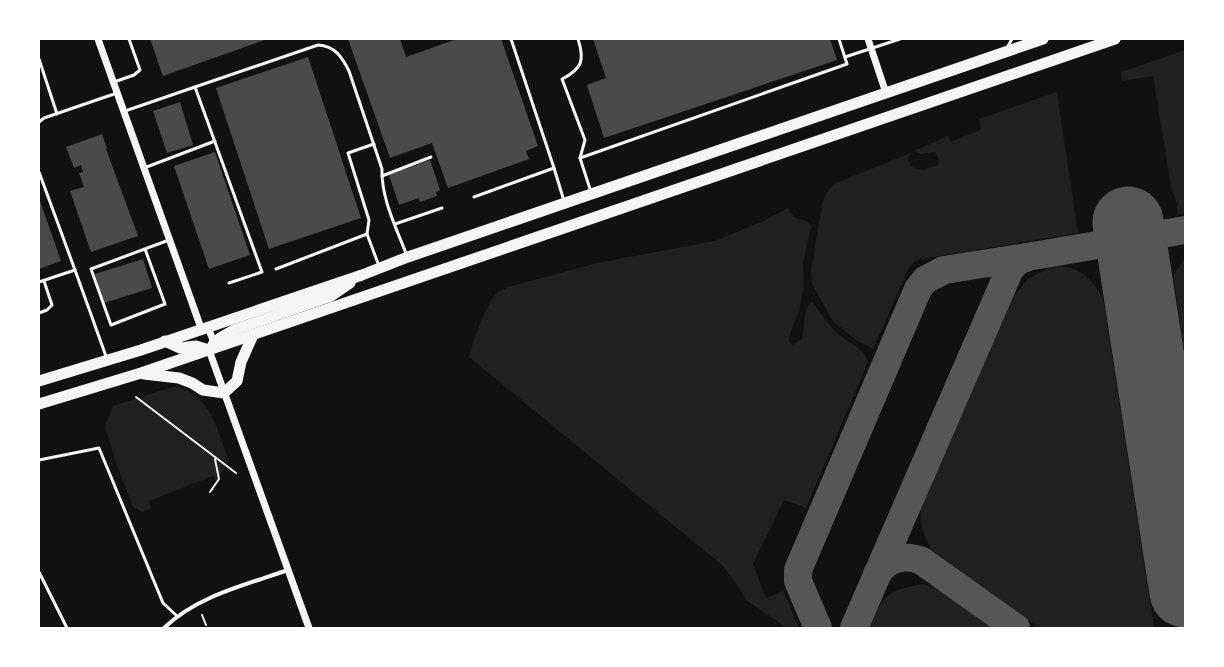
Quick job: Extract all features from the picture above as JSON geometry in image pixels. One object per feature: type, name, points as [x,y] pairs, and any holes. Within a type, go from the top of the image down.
[{"type":"highway","points":[[39,381],[107,361],[201,328],[362,275],[408,257],[1043,39]]},
{"type":"highway","points":[[39,404],[141,373],[209,350],[1115,39]]},
{"type":"highway","points":[[209,350],[220,338],[234,330],[331,296],[362,275]]},
{"type":"highway","points":[[141,373],[179,378],[192,383],[203,390],[224,393],[237,381],[241,362],[253,335]]},
{"type":"highway","points":[[165,341],[180,348],[196,346],[209,350]]},
{"type":"street","points":[[98,39],[201,328],[209,330],[213,340],[209,350],[309,628]]},
{"type":"street","points":[[868,39],[886,93]]},
{"type":"street","points":[[164,628],[177,616],[197,603],[288,570]]},
{"type":"lane","points":[[114,82],[134,75],[140,70],[129,39]]},
{"type":"lane","points":[[511,39],[565,203]]},
{"type":"lane","points":[[578,39],[583,52],[582,60],[572,74],[562,79],[585,140],[580,158],[591,194]]},
{"type":"lane","points":[[580,158],[847,64],[839,39]]},
{"type":"lane","points":[[845,57],[900,39]]},
{"type":"lane","points":[[1004,52],[1012,39]]},
{"type":"lane","points":[[124,112],[318,45],[325,45],[335,50],[342,58],[349,71],[382,169],[382,181],[408,257]]},
{"type":"lane","points":[[39,59],[58,114]]},
{"type":"lane","points":[[195,87],[262,272],[228,284]]},
{"type":"lane","points":[[39,122],[44,118],[117,93]]},
{"type":"lane","points":[[144,168],[215,141]]},
{"type":"lane","points":[[374,144],[348,153],[369,220],[367,234],[380,268]]},
{"type":"lane","points":[[382,176],[432,157]]},
{"type":"lane","points":[[474,197],[554,168]]},
{"type":"lane","points":[[39,172],[107,361]]},
{"type":"lane","points":[[396,224],[442,208]]},
{"type":"lane","points":[[276,269],[367,234]]},
{"type":"lane","points":[[145,249],[166,304],[111,325],[91,269],[169,240]]},
{"type":"lane","points":[[39,282],[75,270]]},
{"type":"lane","points":[[39,313],[47,310],[52,305],[44,281]]},
{"type":"lane","points":[[39,460],[99,448],[163,603],[177,616]]},
{"type":"lane","points":[[39,572],[67,628]]},
{"type":"path","points":[[136,397],[236,473]]},
{"type":"path","points":[[210,492],[219,479],[215,457]]},
{"type":"path","points":[[202,615],[206,626]]},
{"type":"shaded area","points":[[1185,50],[1185,213],[1177,215],[1177,204],[1171,186],[1153,76],[1122,81],[1121,72]]},
{"type":"shaded area","points":[[1057,92],[1078,233],[916,260],[909,268],[873,349],[856,340],[833,321],[812,284],[811,272],[822,204],[831,188],[836,183],[911,153],[908,159],[911,167],[922,170],[938,165],[939,159],[935,152],[921,154],[914,151],[948,136],[950,142],[981,130],[979,119]]},
{"type":"shaded area","points":[[788,208],[793,216],[807,221],[811,226],[803,263],[804,287],[799,311],[790,334],[789,341],[792,345],[802,339],[806,310],[812,301],[829,324],[841,336],[861,350],[868,362],[806,508],[784,500],[753,564],[766,598],[784,591],[799,628],[787,628],[746,600],[739,587],[722,565],[469,357],[473,342],[489,305],[497,293],[508,287],[597,263],[715,241],[761,222]]},
{"type":"shaded area","points":[[1185,258],[1185,357],[1174,275]]},
{"type":"shaded area","points":[[1053,266],[1062,266],[1077,270],[1088,278],[1103,298],[1154,628],[1039,628],[931,549],[922,528],[921,505],[1009,301],[1028,279]]},
{"type":"shaded area","points":[[176,387],[188,391],[198,397],[205,406],[217,427],[229,461],[216,481],[213,476],[149,501],[151,509],[142,512],[133,507],[116,463],[105,427],[113,406]]},
{"type":"shaded area","points":[[923,584],[943,592],[992,628],[869,628],[883,601],[888,596],[901,589]]},
{"type":"building","points":[[150,39],[267,39],[163,76]]},
{"type":"building","points":[[348,39],[400,39],[406,57],[457,39],[501,39],[538,146],[526,151],[529,159],[448,188],[432,143],[390,158]]},
{"type":"building","points":[[593,39],[830,39],[837,60],[604,138],[587,85],[606,78]]},
{"type":"building","points":[[308,57],[361,218],[269,249],[216,88]]},
{"type":"building","points":[[180,102],[193,145],[167,153],[153,111]]},
{"type":"building","points":[[102,134],[106,149],[138,236],[91,252],[70,191],[84,187],[79,173],[83,172],[81,165],[74,168],[66,147]]},
{"type":"building","points":[[215,152],[250,255],[209,269],[174,166]]},
{"type":"building","points":[[430,160],[440,190],[436,192],[437,196],[420,202],[419,198],[399,205],[389,175]]},
{"type":"building","points":[[39,198],[61,261],[39,269]]},
{"type":"building","points":[[143,259],[152,288],[104,303],[95,274]]},
{"type":"taxiway","points":[[854,628],[1010,269],[1017,262],[1027,257],[1185,230]]},
{"type":"taxiway","points":[[818,628],[798,581],[798,570],[918,289],[925,280],[944,270],[1027,257]]},
{"type":"taxiway","points":[[877,574],[886,564],[897,559],[909,558],[922,561],[1016,628]]},
{"type":"runway","points":[[1128,222],[1185,592]]}]
